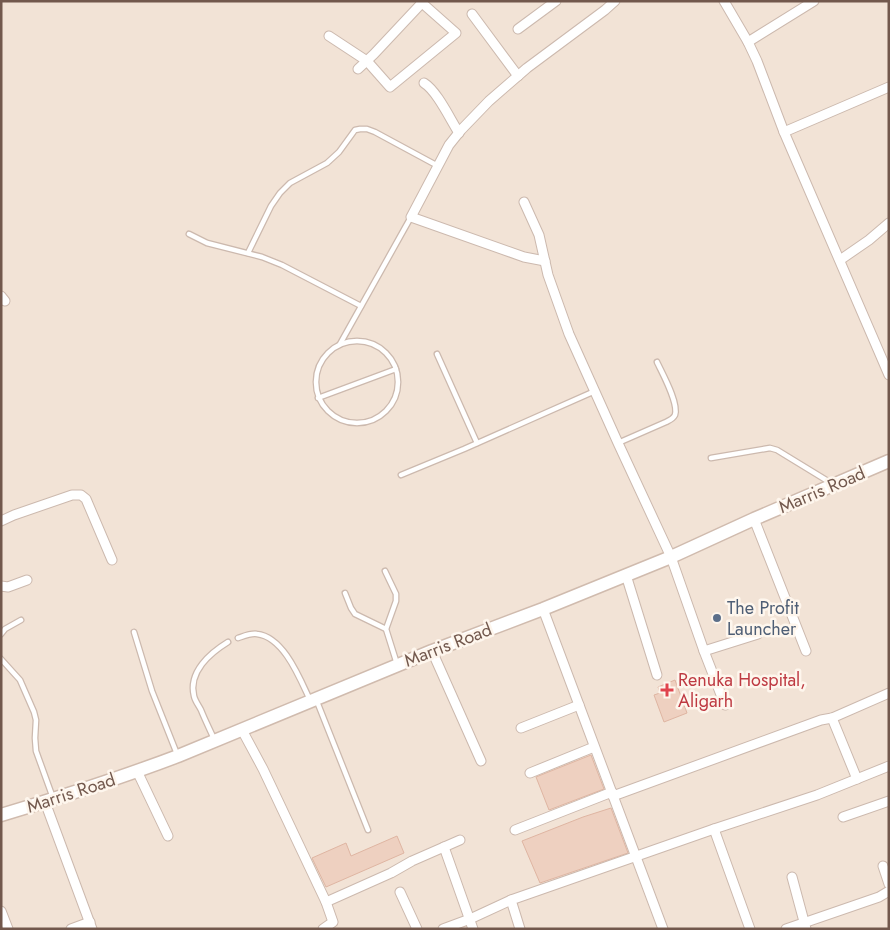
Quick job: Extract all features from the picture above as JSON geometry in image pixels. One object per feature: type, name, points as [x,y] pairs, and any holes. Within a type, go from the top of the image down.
[{"type":"street","points":[[518,29],[556,1]]},
{"type":"street","points":[[545,261],[524,256],[411,217],[449,145],[458,133],[489,101],[518,76],[615,1]]},
{"type":"street","points":[[724,1],[748,42],[757,62],[784,132],[889,374]]},
{"type":"street","points":[[748,42],[814,1]]},
{"type":"street","points":[[329,36],[367,61],[390,87],[456,33],[422,2],[367,61],[358,69]]},
{"type":"street","points":[[472,14],[518,76]]},
{"type":"street","points":[[424,82],[439,101],[458,133]]},
{"type":"street","points":[[784,132],[889,87]]},
{"type":"street","points":[[524,202],[539,235],[548,274],[570,334],[671,557],[725,705]]},
{"type":"street","points":[[840,260],[869,240],[889,223]]},
{"type":"street","name":"Marris Road","points":[[1,815],[137,772],[178,756],[397,665],[671,557],[889,461]]},
{"type":"street","points":[[1,521],[72,495],[81,495],[86,499],[112,560]]},
{"type":"street","points":[[754,519],[806,651]]},
{"type":"street","points":[[626,575],[657,675]]},
{"type":"street","points":[[1,586],[8,587],[27,580]]},
{"type":"street","points":[[543,608],[663,929]]},
{"type":"street","points":[[704,651],[758,634]]},
{"type":"street","points":[[432,651],[481,761]]},
{"type":"street","points":[[515,830],[821,720],[832,718],[889,693]]},
{"type":"street","points":[[521,728],[579,706]]},
{"type":"street","points":[[832,718],[857,780]]},
{"type":"street","points":[[242,730],[263,769],[326,902],[333,922],[323,929]]},
{"type":"street","points":[[530,773],[594,746]]},
{"type":"street","points":[[442,929],[470,919],[511,900],[817,795],[889,766]]},
{"type":"street","points":[[137,772],[168,836]]},
{"type":"street","points":[[843,816],[889,800]]},
{"type":"street","points":[[49,801],[91,926],[71,929]]},
{"type":"street","points":[[714,829],[750,929]]},
{"type":"street","points":[[326,902],[460,840]]},
{"type":"street","points":[[444,847],[473,929]]},
{"type":"street","points":[[883,866],[889,884]]},
{"type":"street","points":[[792,877],[806,926]]},
{"type":"street","points":[[786,929],[806,926],[879,898],[889,891]]},
{"type":"street","points":[[400,892],[417,929]]},
{"type":"street","points":[[511,900],[520,929]]},
{"type":"street","points":[[1,911],[8,929]]},
{"type":"lane","points":[[248,253],[271,206],[280,193],[290,183],[327,163],[339,152],[355,130],[360,128],[375,132],[438,166]]},
{"type":"lane","points":[[340,344],[411,217]]},
{"type":"lane","points":[[189,234],[207,243],[262,257],[282,265],[361,306]]},
{"type":"lane","points":[[356,340],[372,343],[386,352],[393,360],[398,382],[395,397],[386,411],[373,420],[357,423],[341,421],[328,412],[318,398],[315,382],[318,367],[327,353],[340,344],[356,340]]},
{"type":"lane","points":[[437,354],[477,443]]},
{"type":"lane","points":[[618,443],[666,422],[675,413],[676,408],[673,398],[658,362]]},
{"type":"lane","points":[[318,398],[396,369]]},
{"type":"lane","points":[[401,475],[595,391]]},
{"type":"lane","points":[[711,458],[770,448],[778,450],[834,485]]},
{"type":"lane","points":[[385,571],[396,594],[396,601],[386,629],[397,665]]},
{"type":"lane","points":[[345,593],[355,614],[386,629]]},
{"type":"lane","points":[[1,634],[5,629],[22,620]]},
{"type":"lane","points":[[134,632],[152,691],[178,756]]},
{"type":"lane","points":[[238,638],[259,634],[284,651],[313,700],[368,830]]},
{"type":"lane","points":[[214,740],[194,696],[194,680],[196,672],[204,661],[228,642]]},
{"type":"lane","points":[[1,659],[20,680],[34,712],[36,720],[36,751],[49,801]]},
{"type":"shaded area","points":[[1,1],[889,1],[889,929],[1,929]]},
{"type":"building","points":[[675,680],[687,713],[664,722],[654,695],[660,693],[658,687]]},
{"type":"building","points":[[591,755],[604,789],[549,810],[536,777]]},
{"type":"building","points":[[611,808],[628,853],[540,883],[522,841]]},
{"type":"building","points":[[397,836],[404,853],[326,887],[312,858],[346,843],[351,856]]},
{"type":"place","name":"The Profit Launcher","points":[[717,618]]},
{"type":"place","name":"Renuka Hospital, Aligarh","points":[[667,690]]}]
